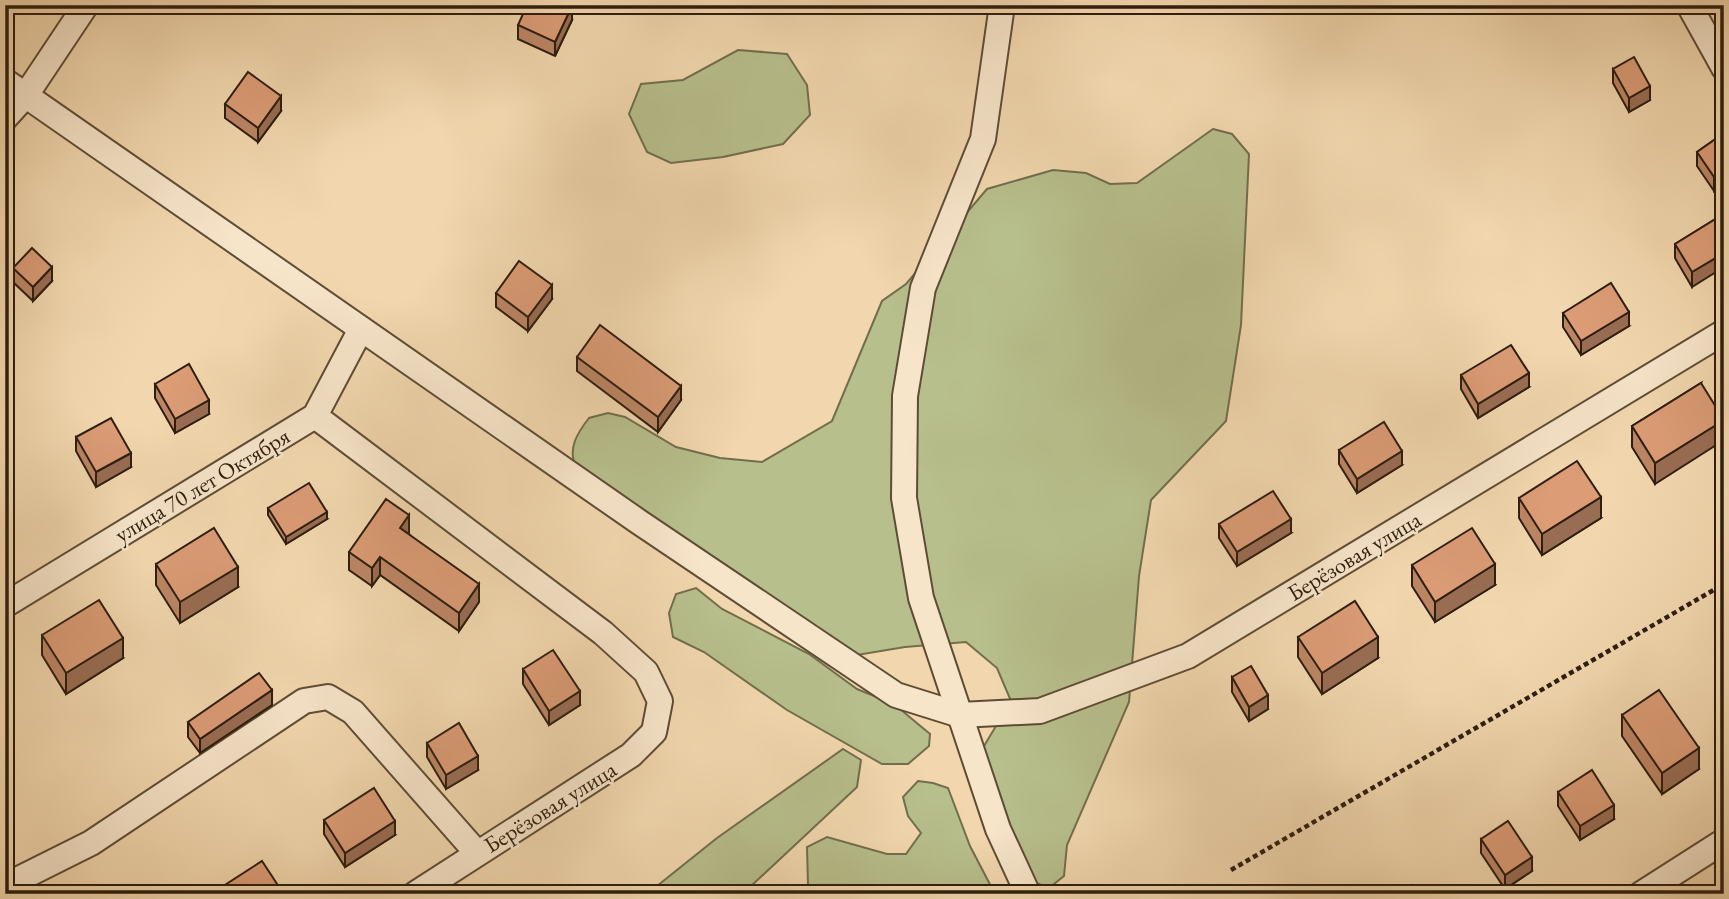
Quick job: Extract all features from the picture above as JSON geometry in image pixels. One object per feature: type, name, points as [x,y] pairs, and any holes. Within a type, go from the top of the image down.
[{"type":"street","points":[[5,118],[26,95],[86,5]]},
{"type":"street","points":[[1002,5],[983,139],[922,288],[905,396],[904,498],[921,597],[998,829],[1028,894]]},
{"type":"street","points":[[1689,5],[1724,68]]},
{"type":"street","points":[[5,80],[639,522],[896,695],[960,715]]},
{"type":"street","name":"улица 70 лет Октября","points":[[5,606],[315,416],[361,329]]},
{"type":"street","name":"Берёзовая улица","points":[[960,715],[1040,711],[1188,656],[1724,332]]},
{"type":"street","name":"Берёзовая улица","points":[[315,416],[603,633],[646,672],[660,701],[654,732],[631,755],[415,894]]},
{"type":"street","points":[[5,886],[91,843],[304,701],[328,697],[354,712],[477,853]]},
{"type":"street","points":[[1641,894],[1724,841]]},
{"type":"path","points":[[1231,870],[1724,584]]},
{"type":"green space","points":[[738,50],[787,54],[807,85],[810,115],[783,144],[723,157],[671,163],[647,152],[629,114],[641,84],[683,80]]},
{"type":"green space","points":[[1213,129],[1232,134],[1249,154],[1241,325],[1226,421],[1151,500],[1139,576],[1129,702],[1067,845],[1064,876],[1049,888],[1031,881],[978,756],[1011,701],[997,668],[966,642],[905,647],[857,655],[577,468],[573,448],[577,435],[589,418],[608,413],[625,417],[676,447],[720,458],[762,462],[832,421],[882,301],[906,284],[987,189],[1053,170],[1086,173],[1110,184],[1137,183]]},
{"type":"green space","points":[[696,588],[722,609],[809,654],[857,689],[894,704],[930,734],[929,746],[908,764],[882,764],[787,710],[704,652],[673,637],[669,613],[676,594]]},
{"type":"green space","points":[[843,749],[861,760],[857,787],[750,887],[749,894],[647,894],[717,838]]},
{"type":"green space","points":[[918,781],[948,788],[970,846],[995,894],[818,894],[808,885],[807,847],[827,837],[887,854],[906,854],[921,833],[908,816],[903,797]]},
{"type":"building","points":[[527,5],[572,6],[555,42],[518,25]]},
{"type":"building","points":[[1634,57],[1650,86],[1629,98],[1613,69]]},
{"type":"building","points":[[248,72],[281,96],[258,128],[225,104]]},
{"type":"building","points":[[1724,133],[1724,170],[1714,177],[1697,152]]},
{"type":"building","points":[[1722,215],[1724,253],[1692,272],[1675,244]]},
{"type":"building","points":[[32,248],[52,267],[33,287],[13,268]]},
{"type":"building","points":[[519,261],[552,285],[528,317],[496,293]]},
{"type":"building","points":[[1611,283],[1629,312],[1581,341],[1563,313]]},
{"type":"building","points":[[600,325],[681,386],[658,417],[577,357]]},
{"type":"building","points":[[1511,345],[1529,373],[1478,404],[1461,375]]},
{"type":"building","points":[[189,364],[209,400],[175,419],[155,384]]},
{"type":"building","points":[[1701,383],[1724,420],[1655,463],[1632,426]]},
{"type":"building","points":[[111,418],[131,453],[96,472],[76,437]]},
{"type":"building","points":[[1384,422],[1402,451],[1357,479],[1339,450]]},
{"type":"building","points":[[1577,461],[1601,497],[1542,534],[1519,498]]},
{"type":"building","points":[[309,483],[327,512],[286,537],[268,508]]},
{"type":"building","points":[[1273,491],[1291,519],[1237,552],[1219,524]]},
{"type":"building","points":[[386,499],[409,515],[400,528],[479,584],[459,613],[380,557],[372,568],[349,552]]},
{"type":"building","points":[[214,528],[238,567],[180,602],[156,564]]},
{"type":"building","points":[[1472,528],[1495,564],[1435,602],[1412,565]]},
{"type":"building","points":[[99,600],[123,638],[66,673],[42,635]]},
{"type":"building","points":[[1355,601],[1378,637],[1322,673],[1298,637]]},
{"type":"building","points":[[553,650],[580,691],[549,711],[523,669]]},
{"type":"building","points":[[1251,666],[1268,695],[1249,707],[1232,677]]},
{"type":"building","points":[[259,673],[272,690],[200,739],[188,722]]},
{"type":"building","points":[[1659,690],[1699,748],[1662,773],[1622,715]]},
{"type":"building","points":[[459,723],[478,756],[446,775],[427,743]]},
{"type":"building","points":[[1592,770],[1614,805],[1580,826],[1558,792]]},
{"type":"building","points":[[374,788],[395,821],[345,853],[324,820]]},
{"type":"building","points":[[1508,821],[1532,857],[1505,875],[1481,839]]},
{"type":"building","points":[[262,861],[283,893],[211,894]]},
{"type":"building","points":[[1412,885],[1417,894],[1398,894]]}]
